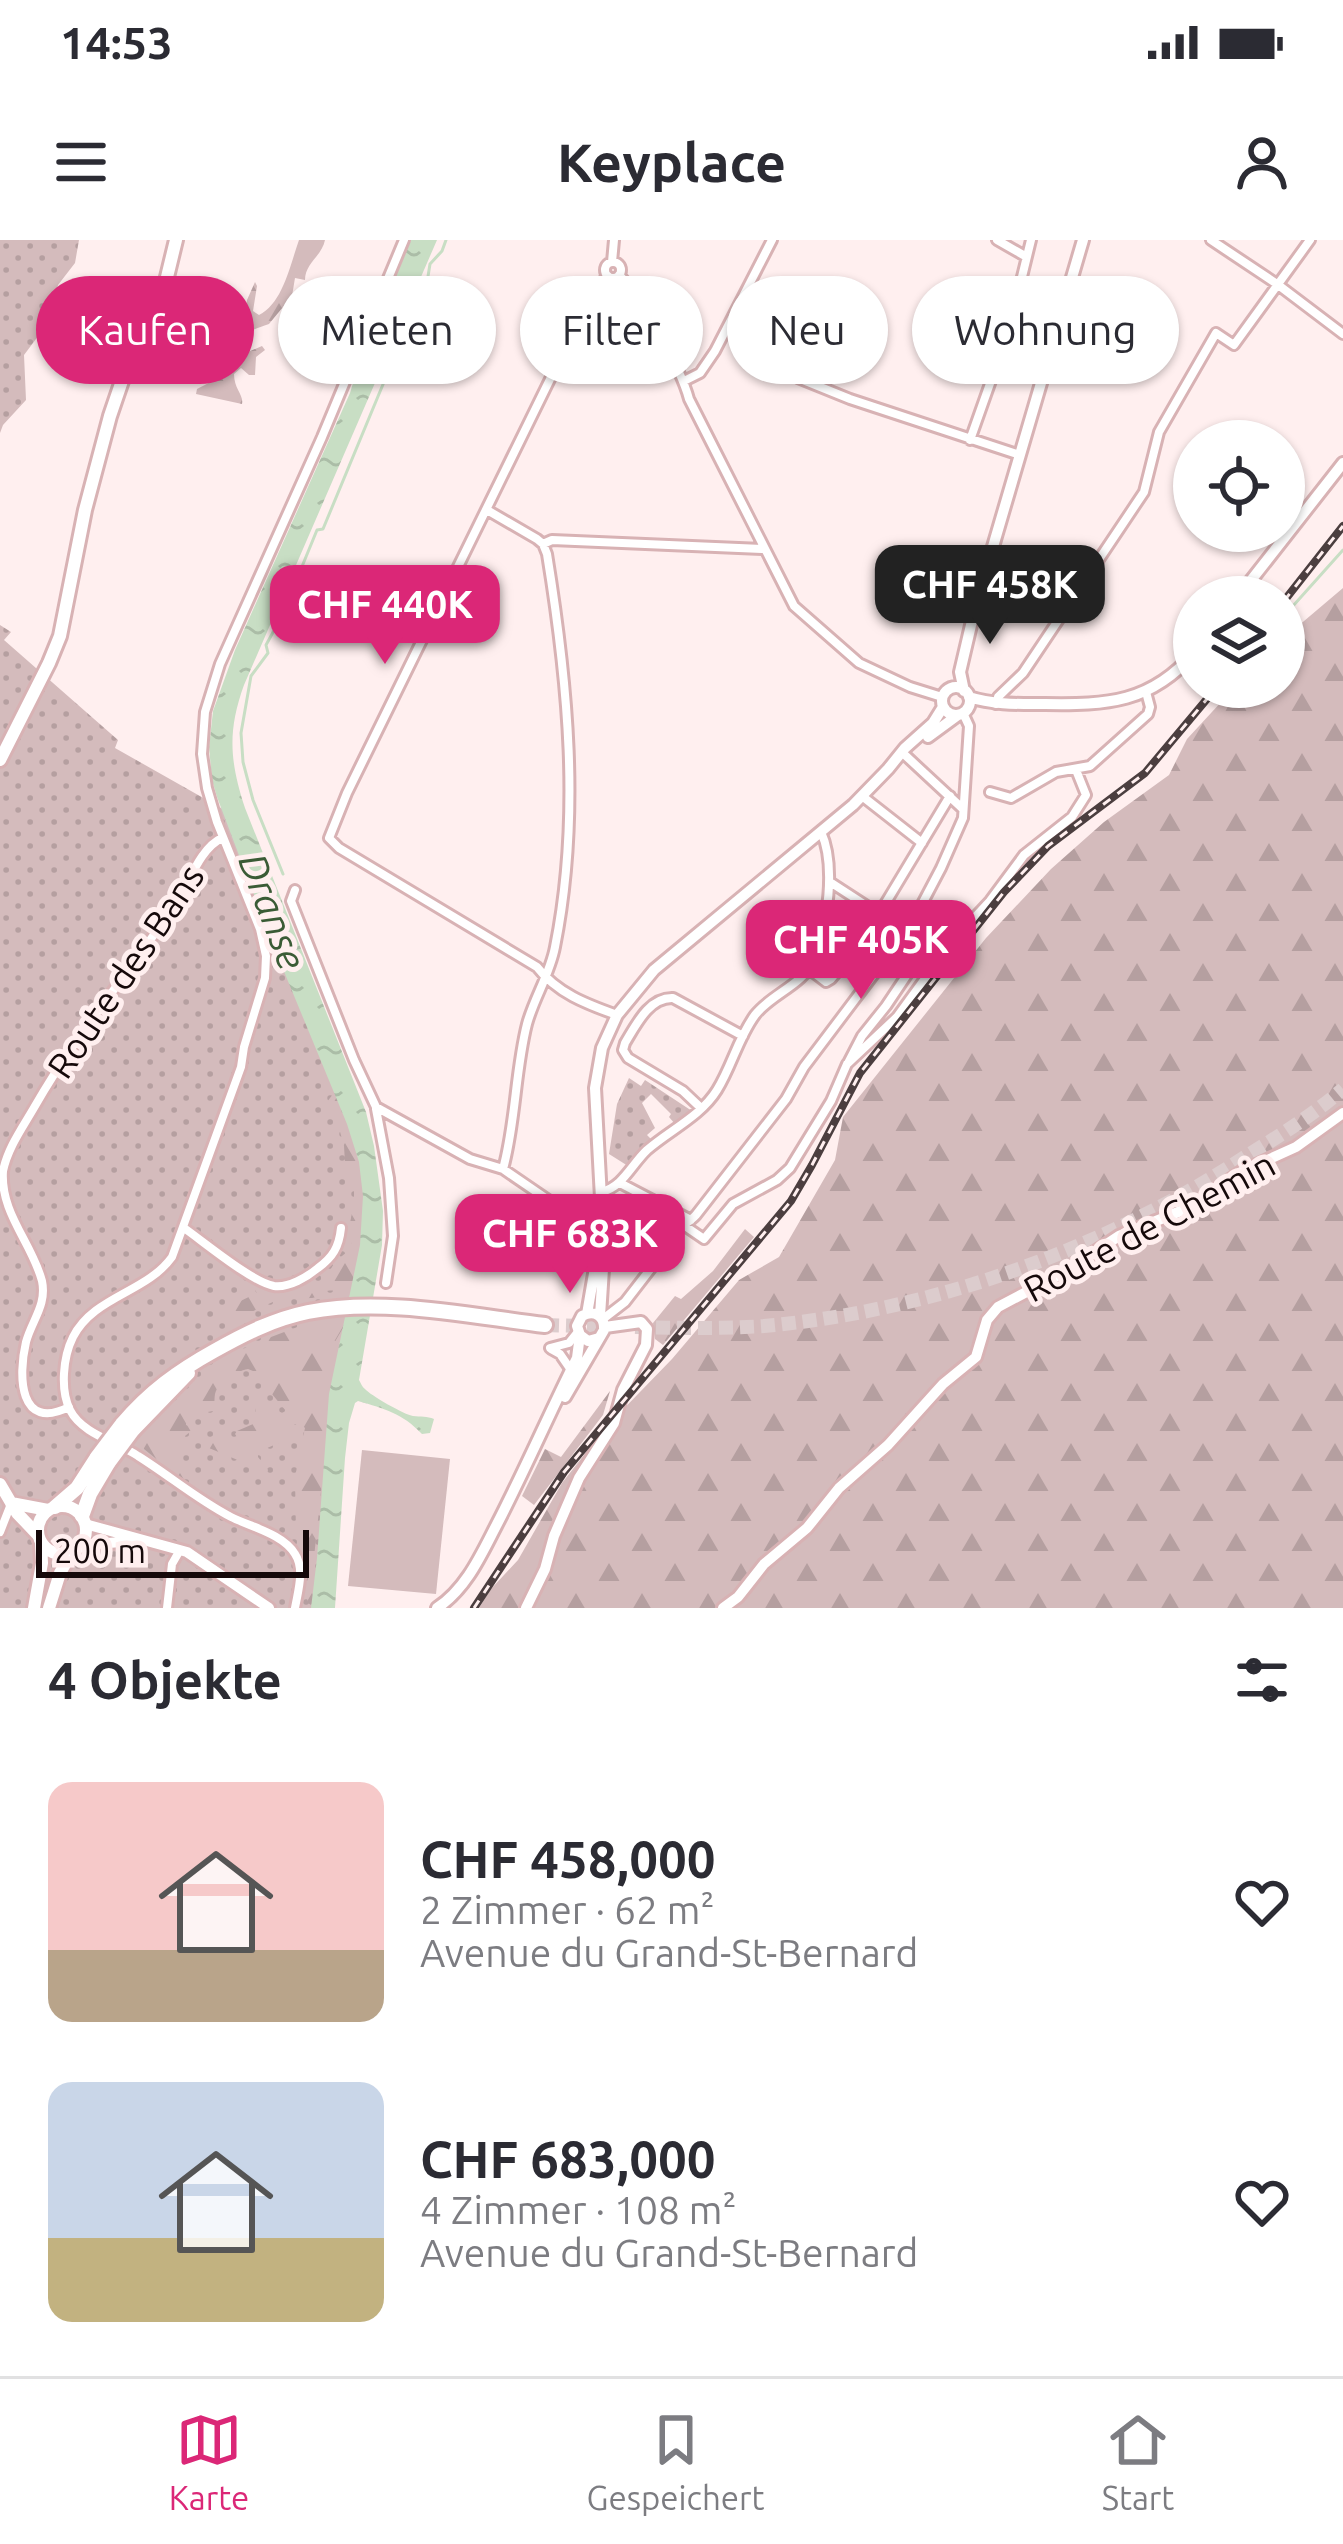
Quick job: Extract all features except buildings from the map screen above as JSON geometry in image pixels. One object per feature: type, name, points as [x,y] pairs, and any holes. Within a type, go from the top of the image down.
[{"type":"highway","points":[[52,1509],[103,1460],[127,1428],[215,1350],[280,1320],[345,1307],[374,1307],[545,1325]]},
{"type":"highway","points":[[83,1520],[103,1460]]},
{"type":"main road","points":[[0,760],[60,636],[110,416],[125,372],[157,316],[176,240]]},
{"type":"main road","points":[[0,1484],[23,1521],[54,1553],[76,1549]]},
{"type":"main road","points":[[11,1502],[68,1507],[83,1520],[86,1535],[60,1573],[49,1608]]},
{"type":"main road","points":[[34,1608],[42,1563],[40,1520],[52,1509]]},
{"type":"street","points":[[296,1608],[300,1568],[288,1546],[206,1503],[78,1421],[69,1407],[65,1368],[76,1332],[99,1307],[149,1280],[175,1252],[232,1096],[267,971],[260,929],[223,837],[202,762],[203,725],[210,692],[404,240]]},
{"type":"street","points":[[614,240],[612,262],[620,266],[614,276]]},
{"type":"street","points":[[703,369],[772,240]]},
{"type":"street","points":[[997,240],[1025,256]]},
{"type":"street","points":[[970,440],[1009,330],[1030,240]]},
{"type":"street","points":[[437,1608],[469,1575],[602,1325],[595,1088],[600,1056],[617,1015],[654,970],[862,796],[933,723],[975,608],[1083,240]]},
{"type":"street","points":[[1211,240],[1343,334]]},
{"type":"street","points":[[995,704],[1023,674],[1144,492],[1159,432],[1216,333],[1234,345],[1304,242]]},
{"type":"street","points":[[548,384],[329,838],[537,967],[553,986],[617,1015]]},
{"type":"street","points":[[685,384],[688,399],[794,606],[854,659],[944,698]]},
{"type":"street","points":[[813,384],[1020,455]]},
{"type":"street","points":[[1255,576],[1343,464]]},
{"type":"street","points":[[488,510],[543,544],[567,703],[564,893],[555,948],[526,1029],[502,1169]]},
{"type":"street","points":[[543,544],[552,540],[763,549]]},
{"type":"street","points":[[579,1334],[589,1341],[625,1302],[669,1245],[670,1236],[688,1223],[786,1099],[804,1067],[906,931],[941,868],[963,818],[969,726],[960,672],[975,608]]},
{"type":"street","points":[[944,698],[949,714],[964,705],[1096,704],[1146,692],[1173,675]]},
{"type":"street","points":[[944,698],[957,688],[964,705]]},
{"type":"street","points":[[990,792],[1010,798],[1056,772],[1090,766],[1148,714],[1146,692]]},
{"type":"street","points":[[888,769],[964,705]]},
{"type":"street","points":[[906,756],[962,809]]},
{"type":"street","points":[[847,1064],[897,1017],[1024,855],[1076,813],[1086,795],[1076,770]]},
{"type":"street","points":[[862,796],[922,843]]},
{"type":"street","points":[[809,969],[826,982],[831,979],[881,915],[950,796]]},
{"type":"street","points":[[599,1192],[620,1183],[647,1151],[700,1108],[718,1088],[752,1018],[809,969],[830,882],[829,852],[821,832]]},
{"type":"street","name":"Route des Bans","points":[[69,1407],[43,1415],[27,1402],[26,1347],[42,1304],[43,1285],[6,1209],[4,1166],[20,1130],[68,1052],[176,904],[212,844],[223,837]]},
{"type":"street","points":[[620,1183],[688,1223],[705,1239],[733,1204],[784,1174],[795,1162],[862,1036],[927,945],[830,882]]},
{"type":"street","points":[[295,890],[291,901],[376,1107],[389,1178],[392,1236],[386,1283]]},
{"type":"street","points":[[700,1108],[690,1095],[628,1058],[623,1048],[644,1015],[665,997],[743,1036]]},
{"type":"street","points":[[376,1107],[470,1159],[502,1169],[601,1233]]},
{"type":"street","name":"Route de Chemin","points":[[724,1608],[758,1570],[807,1528],[839,1488],[889,1445],[948,1379],[976,1357],[987,1320],[998,1307],[1060,1275],[1118,1236],[1193,1206],[1241,1172],[1291,1150],[1343,1113]]},
{"type":"street","points":[[184,1228],[260,1280],[279,1286],[327,1261],[336,1251],[341,1228]]},
{"type":"street","points":[[545,1430],[577,1358],[578,1322],[586,1314],[601,1233]]},
{"type":"street","points":[[526,1608],[579,1478],[611,1429],[622,1390],[646,1345],[647,1329],[641,1322],[602,1325],[586,1314]]},
{"type":"street","points":[[571,1370],[550,1348],[569,1343],[579,1334]]},
{"type":"street","points":[[0,1533],[11,1502]]},
{"type":"street","points":[[83,1520],[101,1530],[177,1548],[269,1608]]},
{"type":"street","points":[[0,1533],[23,1521]]},
{"type":"street","points":[[76,1549],[150,1540]]},
{"type":"street","points":[[167,1608],[177,1548]]},
{"type":"green space","points":[[0,240],[79,240],[75,263],[65,276],[36,276],[36,339],[24,355],[26,400],[0,433]]},
{"type":"green space","points":[[299,240],[325,240],[306,276],[287,276]]},
{"type":"green space","points":[[278,295],[278,313],[269,324],[254,329],[254,312],[259,315]]},
{"type":"green space","points":[[262,346],[265,350],[256,357],[255,375],[254,349]]},
{"type":"green space","points":[[205,384],[236,384],[242,404],[196,394]]},
{"type":"green space","points":[[1343,588],[1343,1608],[479,1608],[518,1560],[562,1483],[606,1427],[739,1280],[779,1257],[835,1160],[843,1117],[986,938],[1051,869],[1104,822],[1169,775],[1187,739],[1216,708],[1305,708],[1305,620]]},
{"type":"green space","points":[[0,625],[11,632],[4,640],[118,740],[115,748],[237,817],[361,1137],[370,1193],[320,1608],[0,1608]]},
{"type":"green space","points":[[629,1078],[641,1086],[645,1080],[692,1111],[675,1124],[651,1094],[642,1103],[655,1128],[647,1135],[653,1141],[628,1166],[609,1154],[617,1104]]},
{"type":"green space","points":[[333,1094],[338,1096],[346,1130],[360,1152],[366,1210],[353,1292],[286,1298],[221,1322],[224,1309],[257,1293],[253,1280],[278,1290],[320,1282],[352,1249],[349,1228],[354,1185],[337,1121],[327,1102]]},
{"type":"green space","points":[[745,1229],[754,1237],[663,1345],[655,1339],[653,1323],[675,1296],[681,1299],[713,1271]]},
{"type":"green space","points":[[338,1315],[347,1321],[333,1345],[338,1366],[312,1576],[317,1596],[311,1605],[306,1591],[310,1564],[296,1535],[295,1477],[305,1428],[295,1424],[281,1442],[258,1452],[266,1474],[209,1448],[214,1436],[240,1448],[237,1431],[258,1422],[254,1403],[286,1411],[253,1371],[243,1370],[224,1381],[215,1394],[213,1411],[187,1416],[186,1425],[195,1428],[185,1436],[184,1455],[177,1465],[187,1479],[144,1449],[141,1436],[152,1420],[224,1360],[250,1345]]},
{"type":"green space","points":[[610,1391],[603,1415],[534,1505],[522,1496],[545,1449],[561,1457]]},
{"type":"green space","points":[[362,1450],[450,1459],[436,1594],[348,1586]]},
{"type":"water","name":"Dranse","points":[[411,240],[437,240],[421,276],[396,276]]},
{"type":"water","name":"Dranse","points":[[353,384],[375,384],[244,685],[233,732],[234,761],[245,808],[366,1112],[374,1146],[383,1211],[382,1245],[359,1380],[368,1392],[396,1409],[434,1419],[430,1433],[422,1434],[393,1413],[355,1403],[345,1458],[335,1608],[311,1608],[329,1394],[360,1245],[359,1162],[217,797],[209,747],[213,711],[235,650]]},
{"type":"waterway","points":[[428,276],[430,264],[446,240]]},
{"type":"waterway","points":[[283,874],[243,762],[241,733],[251,676],[268,653],[266,645],[283,614],[291,608],[317,530],[323,529],[383,384]]},
{"type":"waterway","points":[[1305,593],[1343,550]]},
{"type":"tunnel","points":[[635,1327],[748,1327],[827,1318],[953,1290],[1015,1270],[1075,1247],[1191,1190],[1296,1125],[1343,1089]]},
{"type":"tunnel","points":[[545,1325],[613,1327]]},
{"type":"railway","points":[[1304,576],[1343,526]]},
{"type":"railway","points":[[474,1608],[564,1472],[791,1201],[860,1073],[1004,892],[1048,846],[1145,773],[1199,708]]}]
